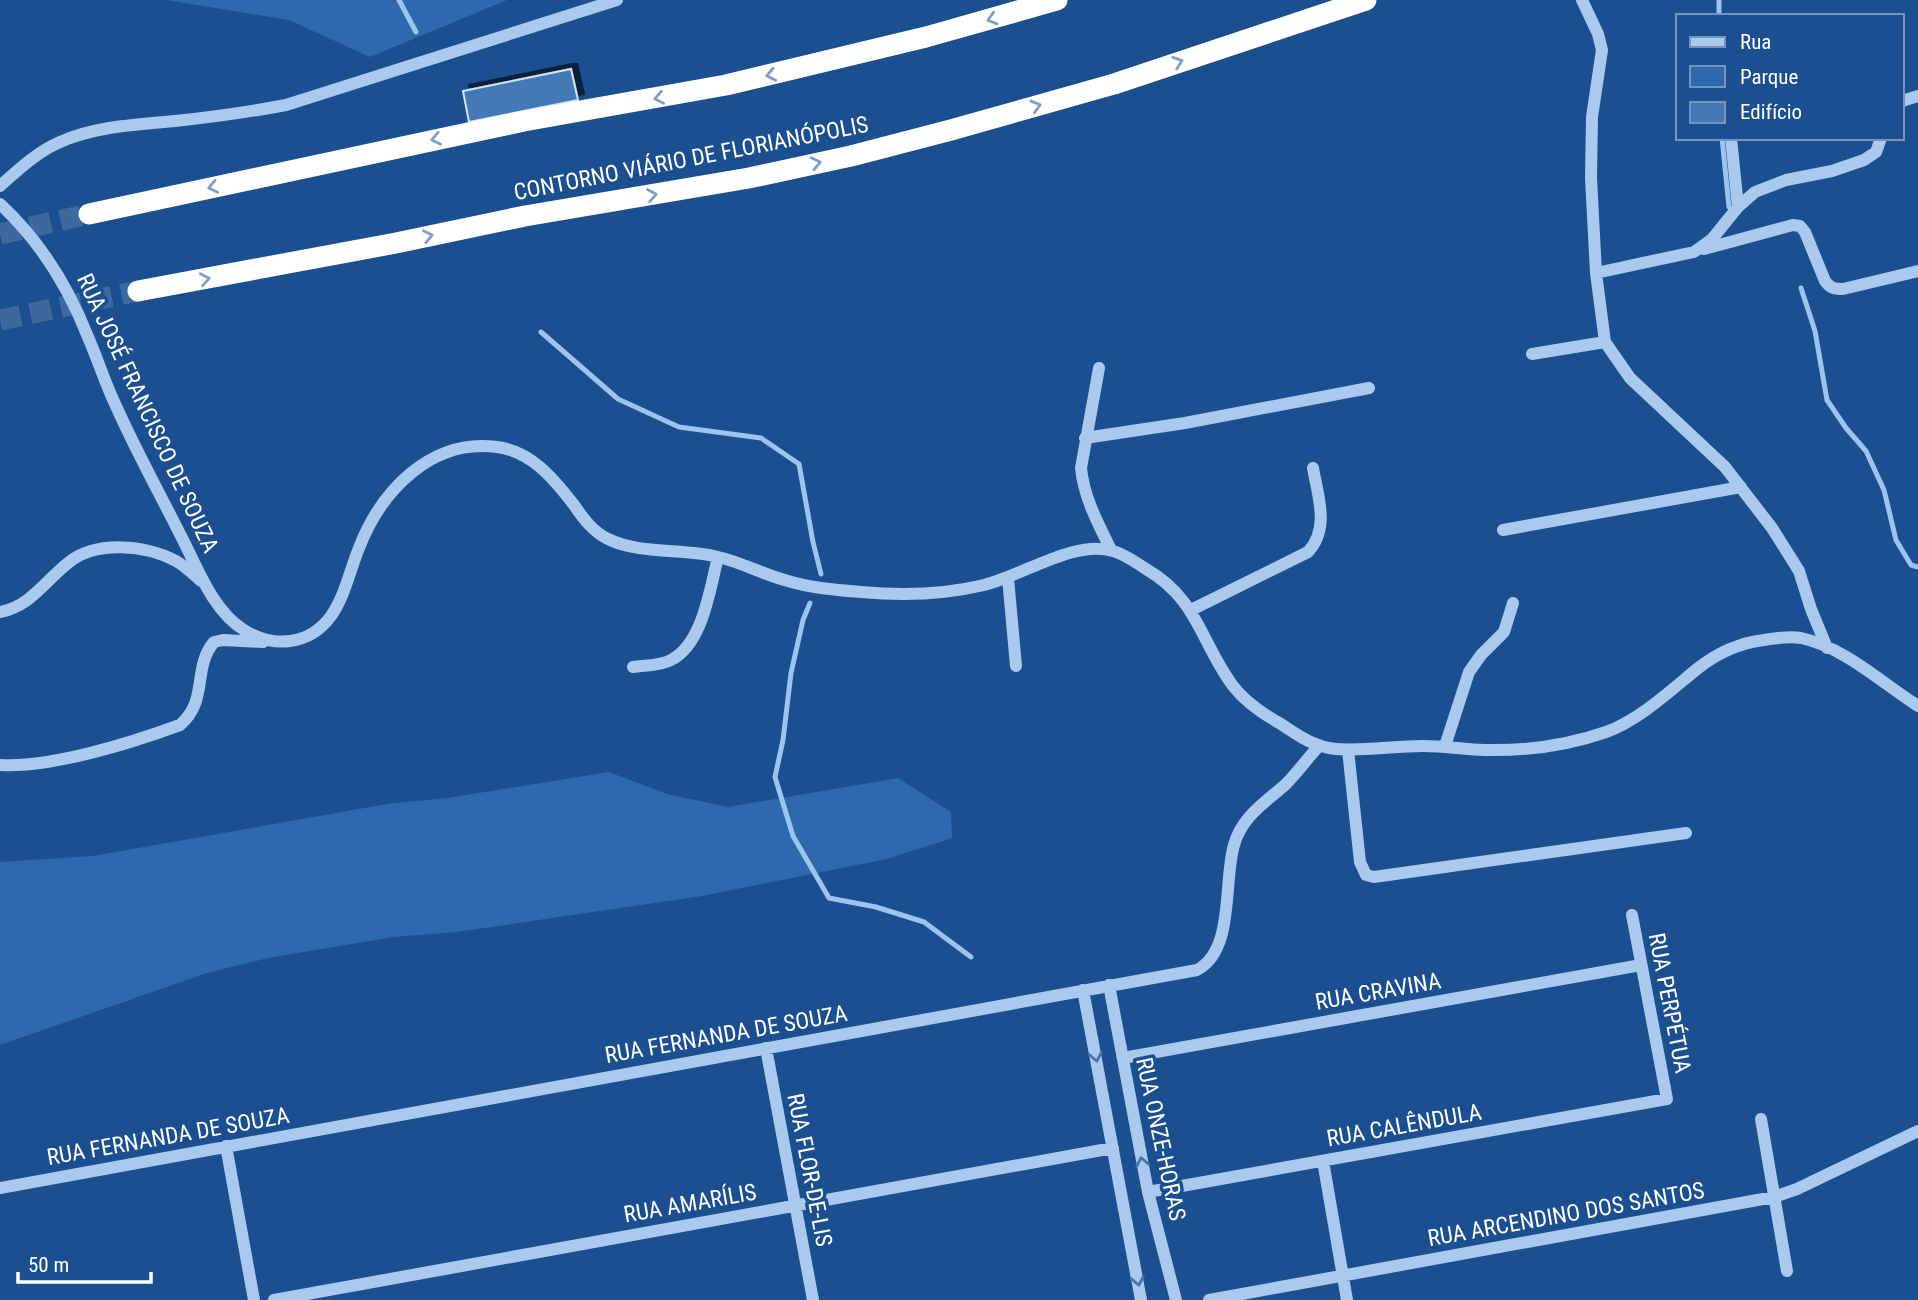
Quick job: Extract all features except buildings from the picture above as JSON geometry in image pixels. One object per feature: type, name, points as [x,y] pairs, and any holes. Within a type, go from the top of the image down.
[{"type":"highway","points":[[89,214],[512,123],[726,85],[926,37],[1058,0]]},
{"type":"highway","name":"CONTORNO VIÁRIO DE FLORIANÓPOLIS","points":[[138,291],[525,216],[749,178],[850,156],[1114,84],[1366,0]]},
{"type":"street","points":[[0,186],[35,155],[84,132],[286,105],[617,0]]},
{"type":"street","points":[[1582,0],[1598,34],[1602,50],[1602,66],[1592,117],[1591,178],[1596,273],[1605,342],[1630,378],[1725,467],[1772,528],[1799,571],[1811,609],[1828,648]]},
{"type":"street","points":[[1731,140],[1738,206]]},
{"type":"street","points":[[1694,252],[1712,239],[1738,206],[1755,192],[1770,185],[1832,171],[1864,160],[1876,152],[1880,140]]},
{"type":"street","name":"RUA JOSÉ FRANCISCO DE SOUZA","points":[[0,204],[25,227],[67,288],[116,407],[207,586],[226,615],[241,629],[270,642]]},
{"type":"street","points":[[1596,273],[1694,252],[1793,225],[1800,226],[1805,232],[1825,281],[1835,289],[1918,271]]},
{"type":"street","points":[[1532,354],[1605,342]]},
{"type":"street","points":[[1099,368],[1085,438],[1082,485],[1089,506],[1111,550]]},
{"type":"street","points":[[1085,438],[1185,423],[1369,388]]},
{"type":"street","points":[[0,765],[19,766],[60,759],[180,726],[191,716],[196,705],[205,656],[214,642],[290,642],[313,634],[330,618],[341,597],[361,541],[375,513],[396,487],[418,467],[436,455],[458,447],[493,446],[510,449],[540,466],[557,483],[585,520],[606,539],[623,545],[718,557],[806,586],[864,593],[935,595],[1008,578],[1069,554],[1111,550],[1160,577],[1183,598],[1236,690],[1266,716],[1318,747],[1348,750],[1391,746],[1445,746],[1486,750],[1524,749],[1571,743],[1616,728],[1706,661],[1724,651],[1749,642],[1795,637],[1828,648],[1918,706]]},
{"type":"street","points":[[1191,610],[1308,552],[1317,542],[1322,529],[1313,468]]},
{"type":"street","points":[[1503,530],[1741,487]]},
{"type":"street","points":[[0,612],[23,605],[71,560],[85,552],[104,548],[144,550],[164,555],[179,562],[207,586]]},
{"type":"street","points":[[633,667],[670,661],[691,642],[705,609],[718,557]]},
{"type":"street","points":[[1008,578],[1016,666]]},
{"type":"street","points":[[1445,746],[1469,672],[1481,655],[1504,632],[1513,603]]},
{"type":"street","name":"RUA FERNANDA DE SOUZA","points":[[0,1188],[1198,970],[1208,964],[1217,953],[1222,935],[1230,867],[1239,831],[1252,812],[1286,783],[1318,747]]},
{"type":"street","points":[[1348,750],[1360,862],[1366,875],[1374,877],[1686,833]]},
{"type":"street","name":"RUA PERPÉTUA","points":[[1632,915],[1667,1100]]},
{"type":"street","name":"RUA CRAVINA","points":[[1123,1058],[1641,965]]},
{"type":"street","name":"RUA ONZE-HORAS","points":[[1109,985],[1148,1192],[1176,1300]]},
{"type":"street","name":"RUA ONZE-HORAS","points":[[1083,990],[1141,1300]]},
{"type":"street","name":"RUA FLOR-DE-LIS","points":[[766,1048],[813,1300]]},
{"type":"street","name":"RUA CALÊNDULA","points":[[1148,1192],[1667,1100]]},
{"type":"street","points":[[1761,1119],[1787,1271]]},
{"type":"street","name":"RUA ARCENDINO DOS SANTOS","points":[[1209,1300],[1774,1197],[1797,1189],[1918,1131]]},
{"type":"street","points":[[226,1146],[254,1300]]},
{"type":"street","name":"RUA AMARÍLIS","points":[[274,1300],[1113,1149]]},
{"type":"street","points":[[1323,1161],[1347,1300]]},
{"type":"green space","points":[[166,0],[507,0],[370,57],[289,20]]},
{"type":"green space","points":[[609,772],[667,794],[728,807],[898,778],[951,812],[952,838],[887,859],[702,896],[457,932],[394,937],[268,958],[207,973],[0,1045],[0,862],[93,856],[387,804],[447,798]]},
{"type":"waterway","points":[[399,0],[416,32]]},
{"type":"waterway","points":[[1719,0],[1719,14]]},
{"type":"waterway","points":[[1722,140],[1729,207]]},
{"type":"waterway","points":[[1801,288],[1815,331],[1827,400],[1866,451],[1884,490],[1896,540],[1911,565],[1918,567]]},
{"type":"waterway","points":[[541,332],[618,399],[679,427],[761,438],[799,464],[821,574]]},
{"type":"waterway","points":[[810,603],[803,620],[791,673],[783,740],[775,777],[793,836],[829,898],[876,907],[924,922],[971,957]]},
{"type":"tunnel","points":[[0,234],[89,214]]},
{"type":"tunnel","points":[[0,320],[138,291]]}]
